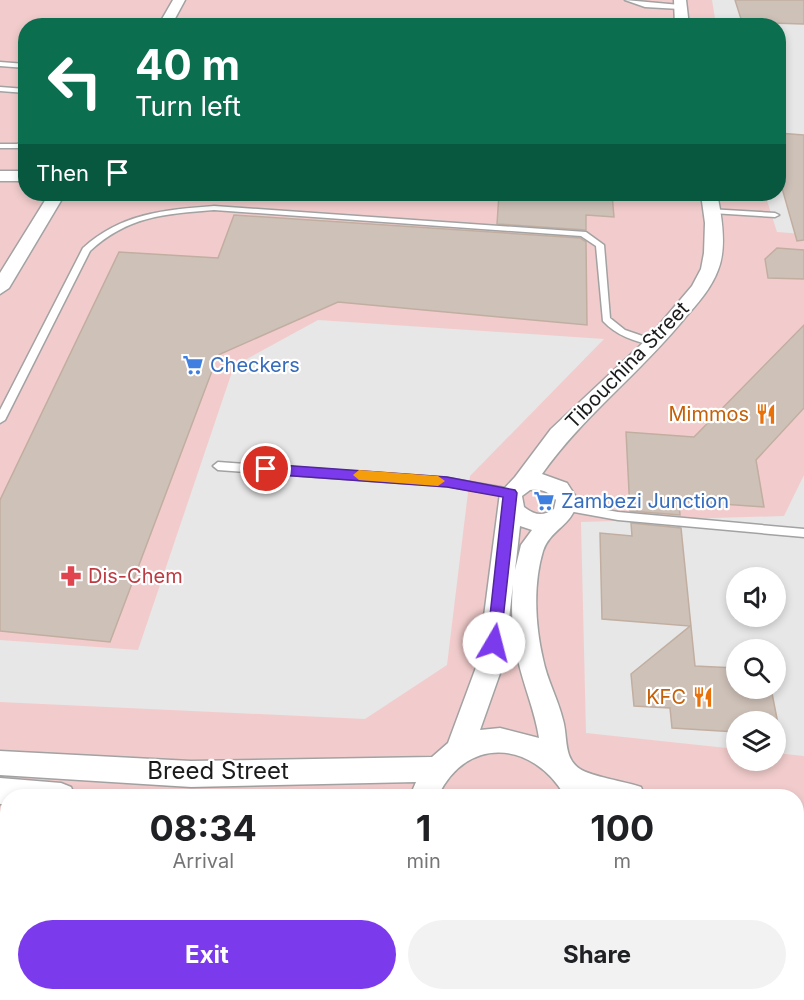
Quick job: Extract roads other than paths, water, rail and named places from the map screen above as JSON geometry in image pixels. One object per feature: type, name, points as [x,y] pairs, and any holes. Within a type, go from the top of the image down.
[{"type":"street","points":[[169,18],[179,0]]},
{"type":"street","points":[[680,3],[681,18]]},
{"type":"street","points":[[0,176],[18,176]]},
{"type":"street","points":[[0,288],[53,201]]},
{"type":"street","name":"Tibouchina Street","points":[[459,750],[491,662],[515,495],[559,434],[654,343],[700,288],[710,269],[714,238],[711,202]]},
{"type":"street","name":"Tibouchina Street","points":[[559,434],[559,506]]},
{"type":"street","points":[[541,481],[559,506],[542,523],[523,519],[515,495],[541,481]]},
{"type":"street","points":[[559,506],[533,545],[526,573],[524,600],[530,659],[569,779]]},
{"type":"street","points":[[427,789],[437,769],[459,750],[476,743],[506,741],[536,748],[569,779],[606,789]]},
{"type":"street","name":"Breed Street","points":[[0,763],[191,774],[437,769]]},
{"type":"lane","points":[[628,0],[645,5],[680,3]]},
{"type":"lane","points":[[0,64],[18,65]]},
{"type":"lane","points":[[0,89],[18,90]]},
{"type":"lane","points":[[0,146],[18,146]]},
{"type":"lane","points":[[711,202],[775,215]]},
{"type":"lane","points":[[0,420],[86,250],[100,235],[127,220],[165,212],[214,208],[583,234],[600,245],[604,271],[603,304],[606,319],[613,328],[626,335],[654,343]]},
{"type":"lane","points":[[218,466],[447,482],[515,495]]},
{"type":"lane","points":[[559,506],[618,516],[804,533]]},
{"type":"place","name":"Checkers","points":[[193,365]]},
{"type":"place","name":"Mimmos","points":[[766,414]]},
{"type":"place","name":"Zambezi Junction","points":[[544,501]]},
{"type":"place","name":"Dis-Chem","points":[[71,576]]},
{"type":"place","name":"KFC","points":[[703,697]]}]
